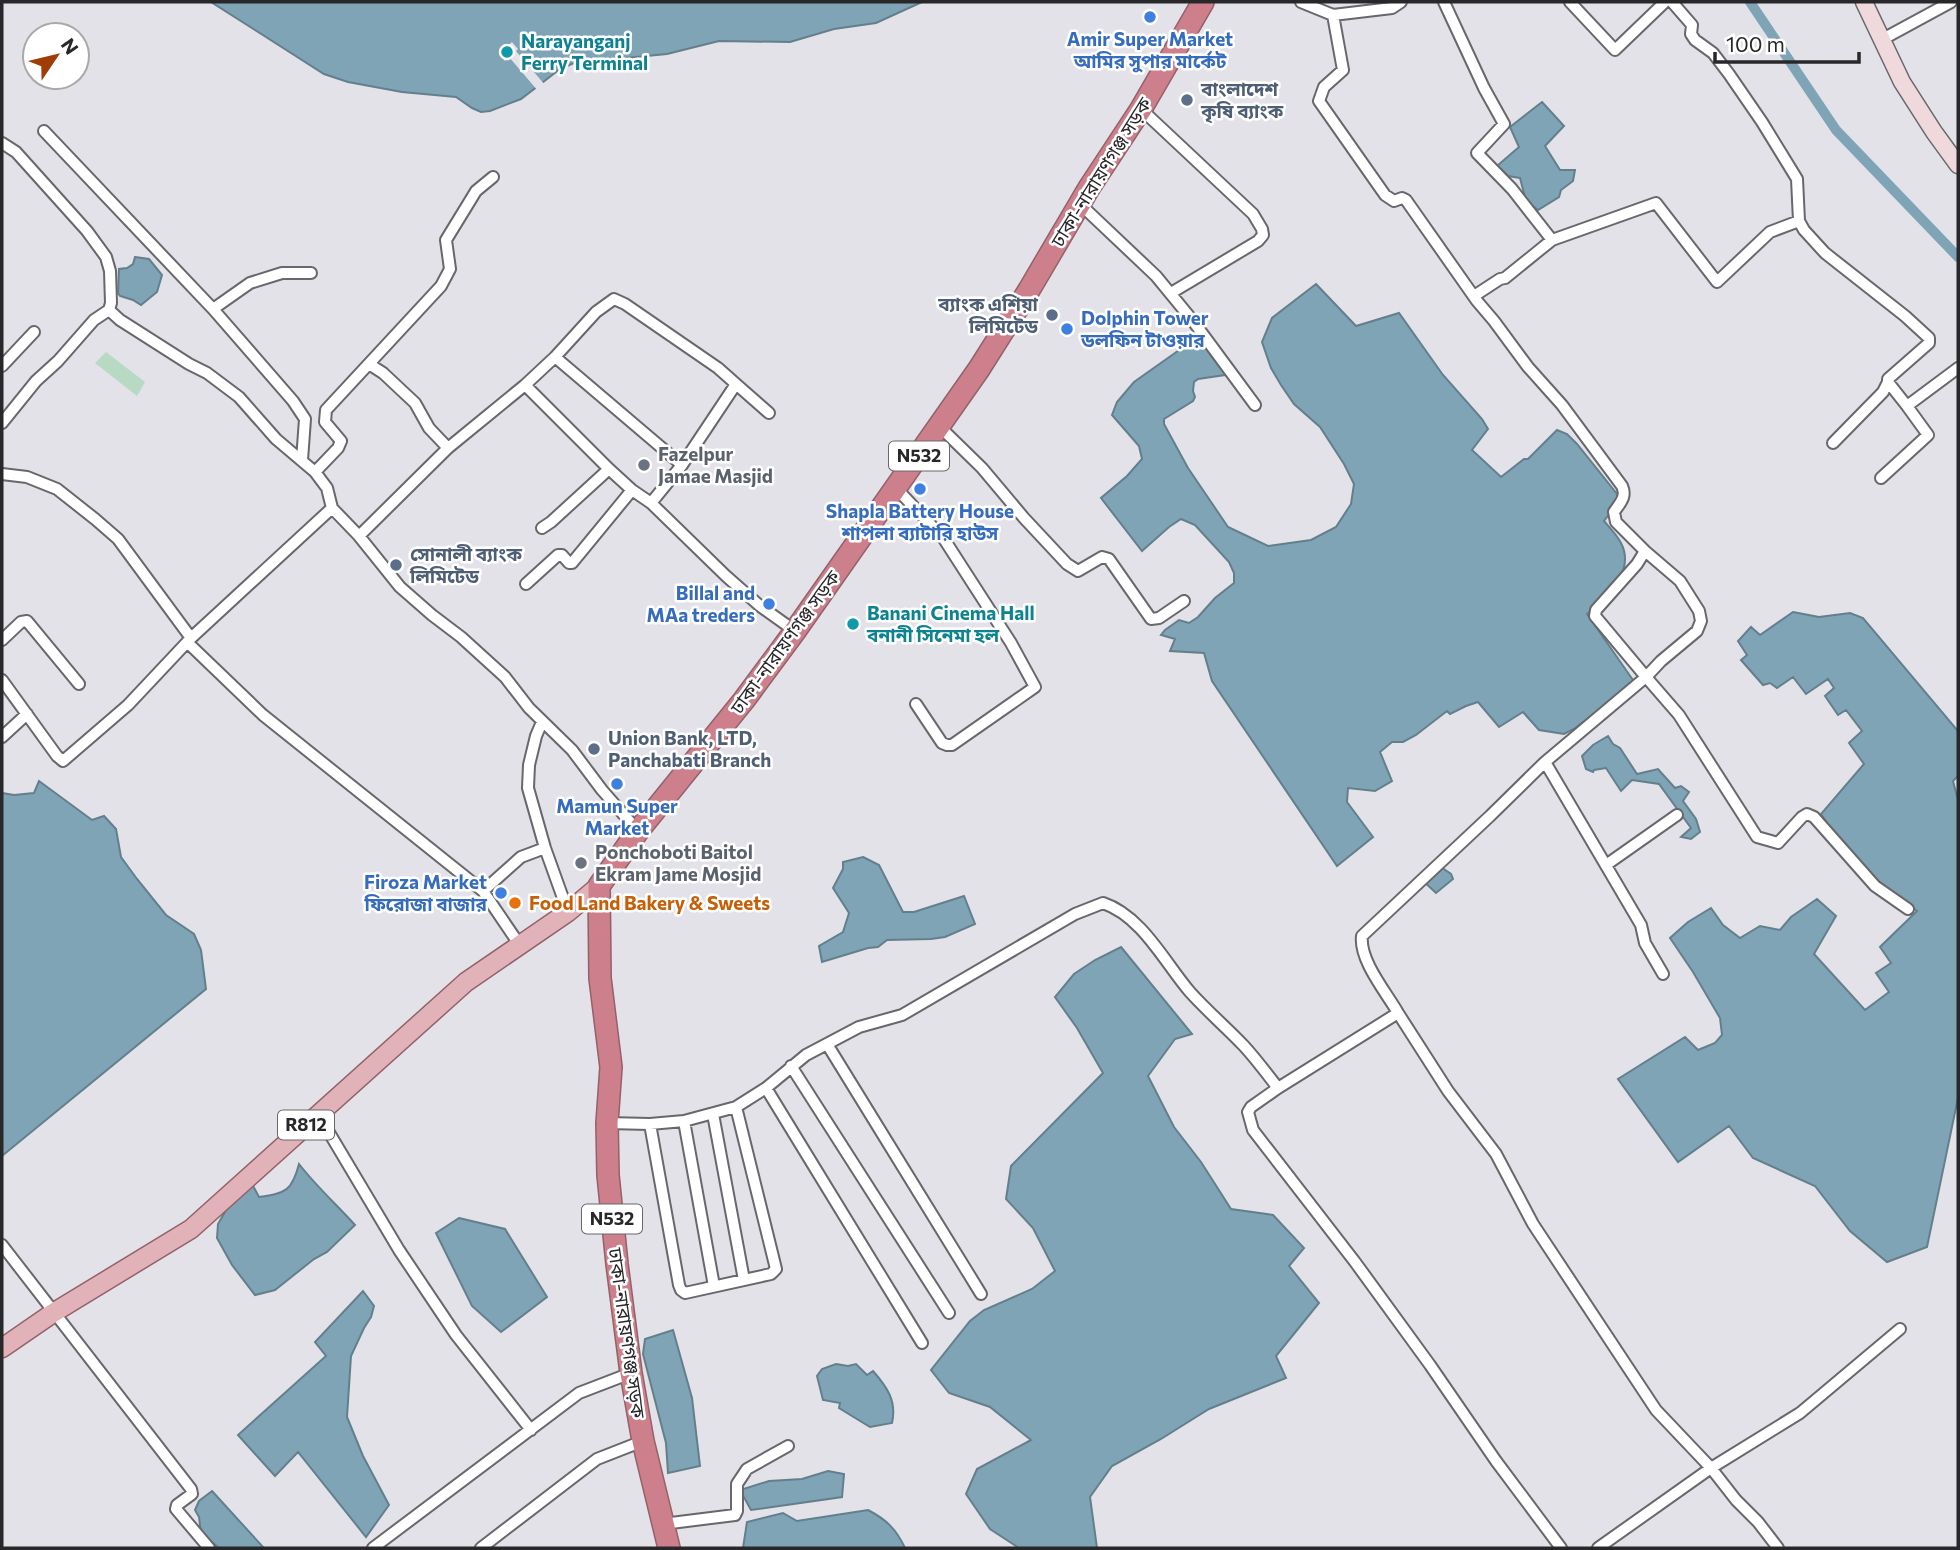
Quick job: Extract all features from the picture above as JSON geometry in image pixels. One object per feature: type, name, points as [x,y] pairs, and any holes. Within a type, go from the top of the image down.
[{"type":"highway","name":"ঢাকা-নারায়ণগঞ্জ সড়ক","points":[[669,1548],[643,1441],[631,1373],[608,1175],[607,1123],[611,1067],[600,978],[599,886],[638,831],[796,631],[996,344],[1203,2]]},
{"type":"main road","name":"R812","points":[[2,1348],[53,1312],[191,1228],[466,982],[568,912],[599,886]]},
{"type":"street","points":[[1301,2],[1333,15],[1392,8],[1402,2]]},
{"type":"street","points":[[1444,2],[1504,124],[1477,153],[1512,189],[1552,240]]},
{"type":"street","points":[[1570,2],[1615,50],[1665,2]]},
{"type":"street","points":[[1672,2],[1692,25],[1691,34],[1695,40],[1713,53],[1729,74],[1797,179],[1799,221],[1804,230],[1825,253],[1929,338],[1929,343],[1888,379],[1883,392],[1833,443]]},
{"type":"street","points":[[1864,2],[1902,82],[1958,165]]},
{"type":"street","points":[[1881,40],[1951,2]]},
{"type":"street","points":[[1333,15],[1343,70],[1324,87],[1319,102],[1385,195],[1394,201],[1402,198],[1406,200],[1528,367],[1578,426],[1625,492],[1614,512],[1616,522],[1644,551],[1680,581],[1699,611],[1701,621],[1696,631],[1545,762],[1362,936],[1364,956],[1448,1091],[1496,1154],[1533,1224],[1656,1410],[1711,1468],[1778,1548]]},
{"type":"street","points":[[1140,110],[1253,214],[1262,229],[1263,235],[1258,241],[1171,293]]},
{"type":"street","points":[[44,131],[213,309],[293,401],[305,419],[302,460]]},
{"type":"street","points":[[2,143],[16,152],[107,257],[111,303],[109,310],[94,320],[36,381],[2,423]]},
{"type":"street","points":[[315,472],[338,448],[341,441],[325,422],[326,410],[442,286],[450,269],[446,240],[476,191],[493,177]]},
{"type":"street","points":[[1474,296],[1505,278],[1552,240],[1656,203],[1717,282],[1770,232],[1799,221]]},
{"type":"street","points":[[1080,204],[1171,293],[1255,405]]},
{"type":"street","points":[[213,309],[250,283],[282,273],[311,273]]},
{"type":"street","points":[[359,536],[448,448],[525,385],[596,312],[614,299],[708,361],[769,413]]},
{"type":"street","points":[[109,310],[120,320],[207,373],[239,397],[276,439],[315,472],[327,488],[332,508],[359,536],[400,587],[496,668],[529,708],[572,750],[638,831]]},
{"type":"street","points":[[2,366],[34,332]]},
{"type":"street","points":[[555,357],[682,465]]},
{"type":"street","points":[[369,364],[383,373],[415,403],[429,428],[448,448]]},
{"type":"street","points":[[1907,406],[1958,368]]},
{"type":"street","points":[[1881,478],[1928,435],[1888,382]]},
{"type":"street","points":[[651,503],[682,465],[736,384]]},
{"type":"street","points":[[525,385],[632,490],[651,503],[751,598],[796,631]]},
{"type":"street","points":[[939,426],[982,468],[1067,564],[1077,571],[1102,557],[1109,559],[1152,619],[1184,601]]},
{"type":"street","points":[[542,528],[609,469]]},
{"type":"street","points":[[2,474],[27,477],[57,489],[118,539],[189,640],[263,715],[483,891],[519,944]]},
{"type":"street","points":[[897,488],[944,539],[1011,643],[1035,687],[947,746],[942,743],[916,704]]},
{"type":"street","points":[[526,584],[558,555],[572,563],[632,490]]},
{"type":"street","points":[[2,680],[63,761],[128,705],[189,640],[332,508]]},
{"type":"street","points":[[1644,551],[1637,565],[1596,610],[1595,616],[1679,715],[1757,836],[1778,843],[1802,817],[1807,814],[1814,817],[1874,887],[1908,909]]},
{"type":"street","points":[[2,640],[21,622],[27,621],[79,684]]},
{"type":"street","points":[[2,737],[27,714]]},
{"type":"street","points":[[542,722],[529,765],[528,788],[545,848],[568,912]]},
{"type":"street","points":[[1545,762],[1641,925],[1645,943],[1663,974]]},
{"type":"street","points":[[1606,865],[1677,815]]},
{"type":"street","points":[[483,891],[521,857],[545,848]]},
{"type":"street","points":[[607,1123],[650,1124],[684,1121],[736,1107],[766,1088],[806,1055],[859,1027],[902,1015],[1076,914],[1103,903],[1111,905],[1153,941],[1188,990],[1217,1022],[1244,1046],[1278,1088]]},
{"type":"street","points":[[1398,1013],[1251,1107],[1248,1112],[1253,1130],[1355,1262],[1561,1548]]},
{"type":"street","points":[[827,1044],[981,1294]]},
{"type":"street","points":[[791,1066],[949,1313]]},
{"type":"street","points":[[766,1088],[922,1343]]},
{"type":"street","points":[[650,1124],[681,1290],[685,1293],[771,1274],[776,1269],[736,1107]]},
{"type":"street","points":[[318,1114],[406,1261],[456,1335],[531,1430]]},
{"type":"street","points":[[713,1114],[744,1280]]},
{"type":"street","points":[[684,1121],[714,1286]]},
{"type":"street","points":[[2,1245],[191,1489],[192,1494],[177,1505],[176,1509],[209,1548]]},
{"type":"street","points":[[1598,1548],[1711,1468],[1800,1413],[1900,1329]]},
{"type":"street","points":[[373,1548],[579,1393],[631,1373]]},
{"type":"street","points":[[481,1548],[597,1459],[643,1441]]},
{"type":"street","points":[[663,1524],[735,1515],[737,1484],[747,1469],[788,1446]]},
{"type":"green space","points":[[106,352],[145,382],[137,396],[95,363]]},
{"type":"water","points":[[211,2],[922,2],[876,23],[834,29],[790,42],[719,41],[667,54],[574,63],[560,69],[521,99],[481,112],[456,97],[402,92],[348,82],[324,74]]},
{"type":"water","points":[[1542,102],[1564,126],[1545,146],[1560,170],[1575,170],[1573,181],[1561,190],[1559,197],[1538,210],[1526,201],[1520,178],[1508,176],[1497,166],[1519,147],[1510,127]]},
{"type":"water","points":[[135,257],[149,259],[162,275],[157,292],[141,305],[118,293],[119,269],[133,264]]},
{"type":"water","points":[[1316,284],[1356,326],[1399,313],[1443,375],[1482,419],[1488,429],[1472,450],[1501,477],[1524,459],[1528,459],[1557,430],[1567,434],[1577,444],[1621,499],[1604,521],[1619,540],[1625,554],[1625,564],[1617,583],[1587,614],[1635,683],[1564,734],[1539,730],[1523,712],[1499,727],[1478,702],[1450,714],[1447,711],[1416,735],[1403,742],[1392,742],[1380,752],[1392,781],[1375,791],[1348,788],[1347,802],[1373,837],[1337,866],[1212,681],[1204,653],[1170,651],[1175,639],[1161,635],[1179,620],[1189,623],[1198,617],[1215,598],[1234,583],[1234,573],[1229,562],[1195,525],[1181,519],[1142,551],[1101,498],[1142,459],[1139,446],[1112,415],[1117,402],[1134,382],[1199,336],[1227,371],[1225,375],[1194,382],[1193,401],[1164,419],[1164,424],[1188,468],[1228,527],[1268,546],[1311,540],[1336,527],[1351,504],[1354,484],[1320,427],[1294,404],[1281,385],[1271,368],[1262,342],[1272,318]]},
{"type":"water","points":[[1793,612],[1819,617],[1850,613],[1863,618],[1958,731],[1958,776],[1953,781],[1958,800],[1958,1098],[1927,1247],[1887,1262],[1850,1231],[1815,1186],[1753,1158],[1729,1126],[1678,1162],[1618,1079],[1685,1037],[1698,1050],[1715,1043],[1722,1035],[1720,1018],[1670,938],[1688,922],[1711,908],[1723,925],[1740,938],[1760,926],[1780,930],[1791,917],[1817,899],[1836,916],[1814,954],[1865,1010],[1889,992],[1876,973],[1891,963],[1880,947],[1917,911],[1869,875],[1837,838],[1821,814],[1864,764],[1849,743],[1862,731],[1846,710],[1838,715],[1825,696],[1834,688],[1828,679],[1806,694],[1793,677],[1777,688],[1770,683],[1763,685],[1741,660],[1747,655],[1738,641],[1751,627],[1760,635]]},
{"type":"water","points":[[1608,736],[1613,744],[1620,748],[1637,774],[1658,769],[1675,788],[1681,786],[1689,792],[1683,801],[1696,819],[1700,832],[1691,839],[1681,837],[1691,828],[1659,784],[1632,780],[1621,791],[1606,768],[1593,772],[1586,769],[1582,756]]},
{"type":"water","points":[[39,781],[92,820],[104,816],[116,829],[121,857],[137,879],[166,915],[194,934],[201,950],[206,989],[2,1156],[2,793],[34,793]]},
{"type":"water","points":[[863,857],[879,865],[903,912],[914,912],[964,896],[975,924],[945,937],[887,940],[878,947],[822,962],[819,946],[843,932],[849,913],[833,888],[843,869],[843,862]]},
{"type":"water","points":[[1438,865],[1451,874],[1453,879],[1436,893],[1422,880]]},
{"type":"water","points":[[1121,947],[1192,1034],[1175,1039],[1148,1076],[1174,1127],[1201,1162],[1231,1209],[1273,1215],[1304,1248],[1289,1266],[1319,1303],[1276,1356],[1286,1378],[1209,1409],[1112,1466],[1090,1497],[1097,1548],[1019,1548],[990,1529],[966,1494],[977,1469],[1031,1440],[990,1407],[949,1393],[931,1370],[970,1321],[984,1310],[1032,1289],[1055,1271],[1033,1228],[1006,1199],[1011,1166],[1103,1073],[1055,997],[1074,974]]},
{"type":"water","points":[[299,1164],[355,1225],[327,1252],[275,1290],[255,1295],[232,1265],[217,1238],[218,1224],[229,1205],[252,1184],[259,1197],[282,1192],[294,1180]]},
{"type":"water","points":[[459,1218],[505,1229],[547,1297],[501,1332],[472,1306],[436,1233]]},
{"type":"water","points":[[363,1291],[374,1306],[351,1356],[347,1417],[363,1456],[389,1505],[366,1537],[298,1452],[275,1476],[238,1435],[326,1356],[315,1342]]},
{"type":"water","points":[[673,1330],[692,1398],[700,1466],[668,1473],[666,1443],[643,1354],[645,1339]]},
{"type":"water","points":[[836,1364],[856,1364],[867,1375],[873,1371],[890,1395],[892,1423],[870,1427],[839,1408],[840,1403],[823,1400],[817,1376],[822,1369]]},
{"type":"water","points":[[828,1471],[844,1474],[842,1497],[751,1510],[740,1490],[769,1481],[802,1479]]},
{"type":"water","points":[[212,1491],[263,1547],[219,1548],[201,1533],[199,1517],[195,1510],[199,1501]]},
{"type":"water","points":[[868,1510],[890,1526],[905,1548],[743,1548],[747,1522],[783,1513],[797,1521]]},
{"type":"pier","points":[[512,42],[518,49],[516,51],[545,85],[538,91],[509,57],[505,61],[499,54]]},
{"type":"waterway","points":[[1750,2],[1836,130],[1958,257]]},
{"type":"place","name":"Amir Super Market আমির সুপার মার্কেট","points":[[1150,17]]},
{"type":"place","name":"Narayanganj Ferry Terminal","points":[[507,52]]},
{"type":"place","name":"বাংলাদেশ কৃষি ব্যাংক","points":[[1187,100]]},
{"type":"place","name":"ব্যাংক এশিয়া লিমিটেড","points":[[1052,315]]},
{"type":"place","name":"Dolphin Tower ডলফিন টাওয়ার","points":[[1067,329]]},
{"type":"place","name":"Fazelpur Jamae Masjid","points":[[644,465]]},
{"type":"place","name":"Shapla Battery House শাপলা ব্যাটারি হাউস","points":[[920,489]]},
{"type":"place","name":"সোনালী ব্যাংক লিমিটেড","points":[[396,565]]},
{"type":"place","name":"Billal and MAa treders","points":[[769,604]]},
{"type":"place","name":"Banani Cinema Hall বনানী সিনেমা হল","points":[[853,624]]},
{"type":"place","name":"Union Bank, LTD, Panchabati Branch","points":[[594,749]]},
{"type":"place","name":"Mamun Super Market","points":[[617,784]]},
{"type":"place","name":"Ponchoboti Baitol Ekram Jame Mosjid","points":[[581,863]]},
{"type":"place","name":"Firoza Market ফিরোজা বাজার","points":[[501,893]]},
{"type":"place","name":"Food Land Bakery & Sweets","points":[[515,903]]}]
